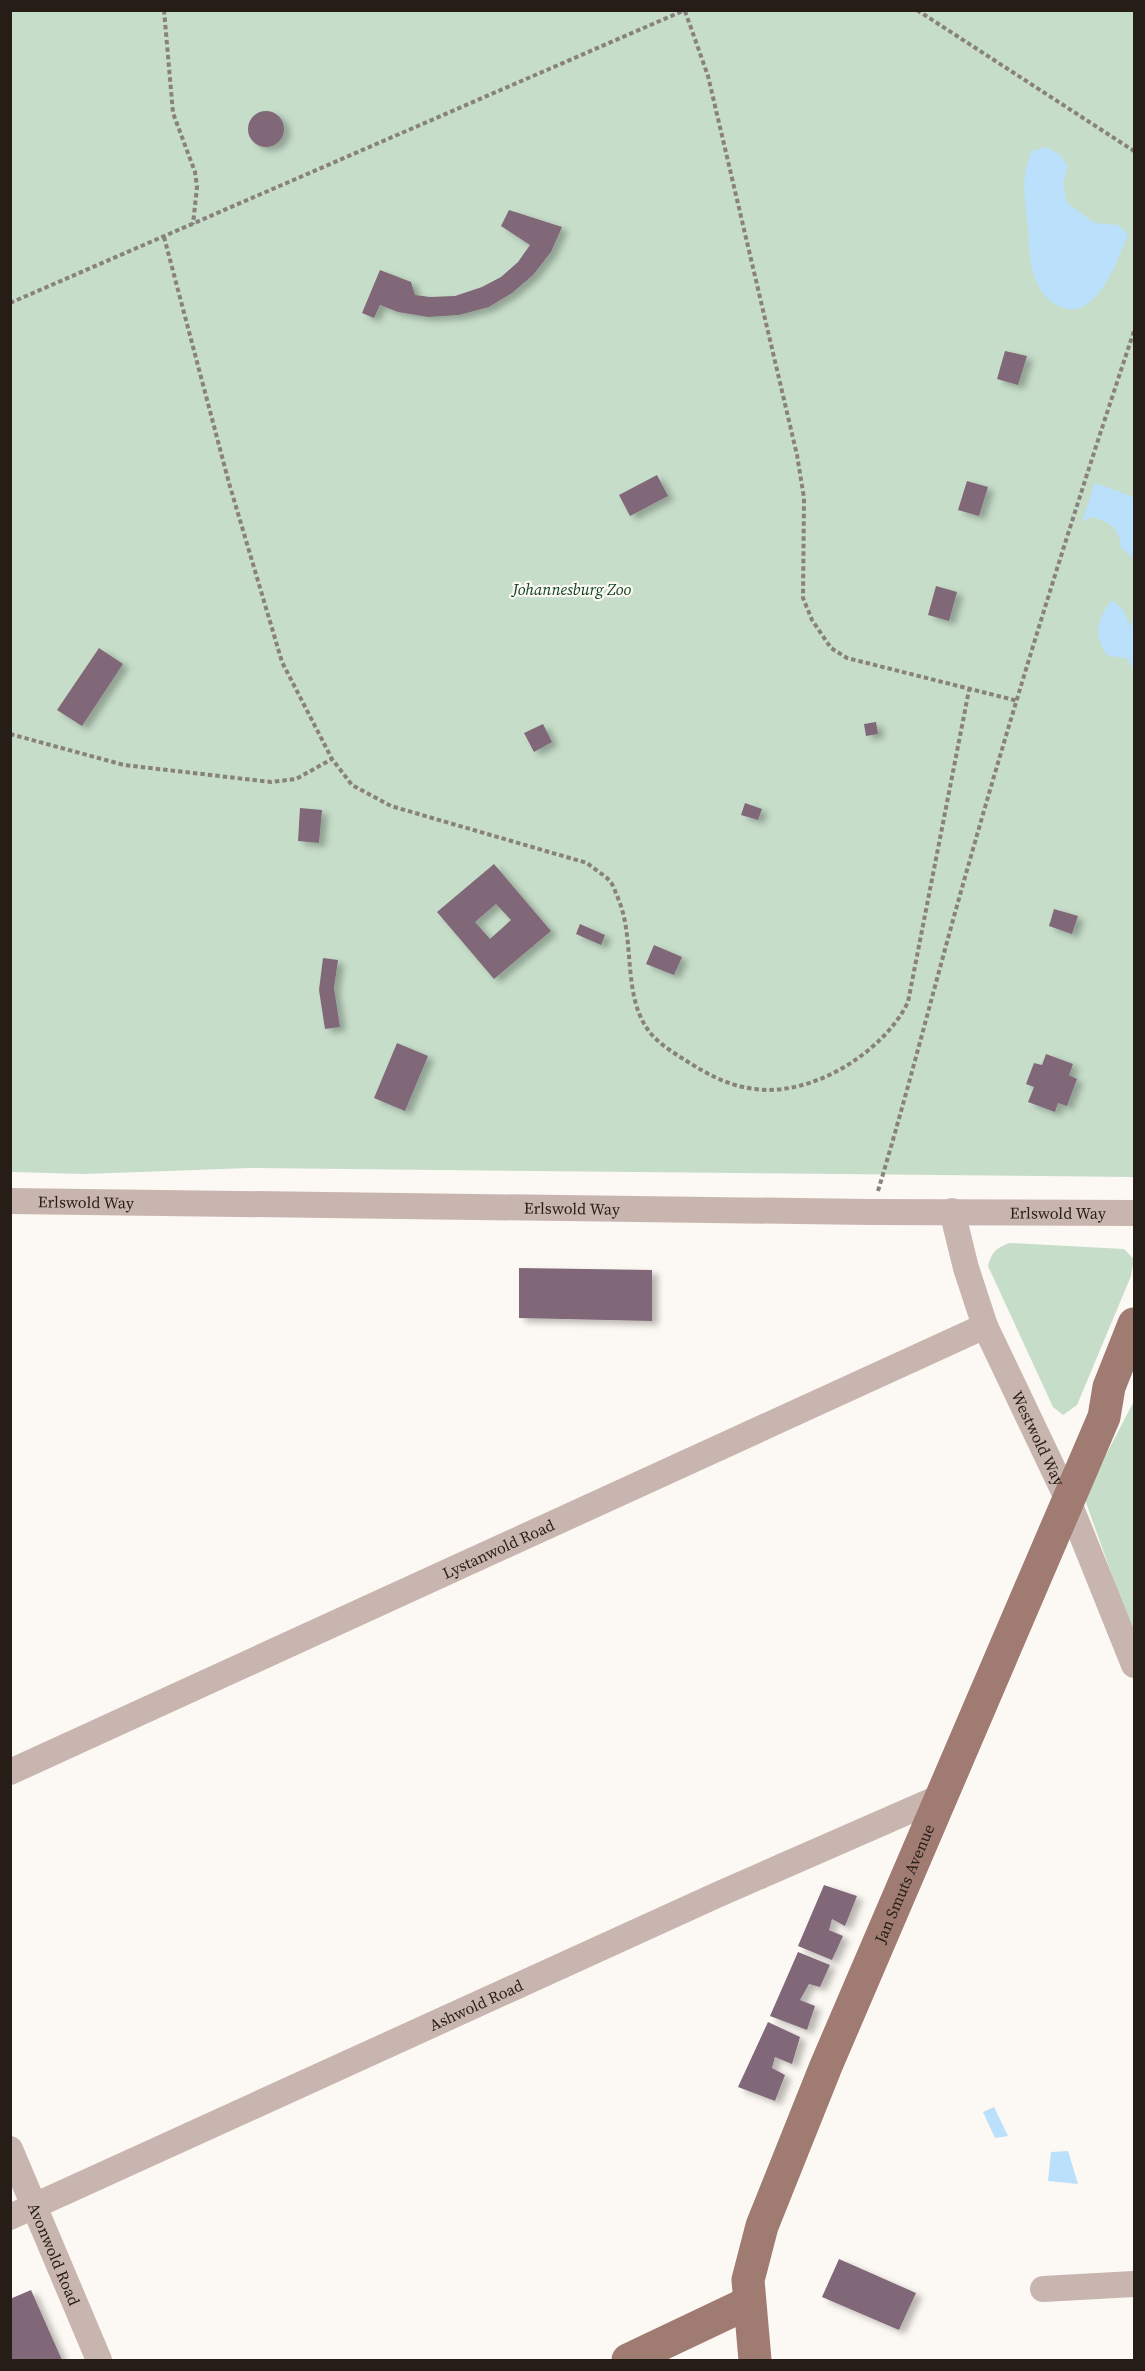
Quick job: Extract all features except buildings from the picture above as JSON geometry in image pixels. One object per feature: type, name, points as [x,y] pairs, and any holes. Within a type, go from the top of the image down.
[{"type":"main road","name":"Jan Smuts Avenue","points":[[754,2354],[748,2303],[750,2269],[762,2226],[826,2066],[943,1796],[1067,1498],[1104,1417],[1109,1387],[1134,1324]]},
{"type":"main road","name":"Jan Smuts Avenue","points":[[1104,1417],[1122,1397],[1134,1373]]},
{"type":"main road","points":[[628,2361],[748,2303]]},
{"type":"main road","points":[[697,2328],[718,2331],[754,2354]]},
{"type":"street","name":"Erlswold Way","points":[[10,1201],[871,1212],[1134,1213]]},
{"type":"street","name":"Westwold Way","points":[[952,1211],[966,1268],[985,1326],[1067,1498],[1134,1665]]},
{"type":"street","name":"Lystanwold Road","points":[[10,1772],[985,1326]]},
{"type":"street","name":"Ashwold Road","points":[[22,2212],[663,1919],[943,1796]]},
{"type":"street","name":"Avonwold Road","points":[[10,2149],[22,2212],[99,2361]]},
{"type":"street","points":[[1043,2289],[1134,2284]]},
{"type":"path","points":[[164,10],[172,113],[195,172],[197,187],[193,224]]},
{"type":"path","points":[[10,303],[685,10],[708,76],[797,455],[804,498],[803,598],[813,620],[831,648],[847,658],[1018,701]]},
{"type":"path","points":[[917,10],[1134,151]]},
{"type":"path","points":[[164,237],[229,483],[282,662],[332,759],[352,785],[392,806],[587,864],[610,881],[626,914],[638,1012],[652,1035],[710,1076],[730,1084],[757,1090],[796,1087],[834,1072],[875,1047],[899,1021],[908,1002],[969,690]]},
{"type":"path","points":[[871,1212],[1062,547],[1134,331]]},
{"type":"path","points":[[10,734],[124,765],[271,782],[296,779],[332,759]]},
{"type":"green space","name":"Johannesburg Zoo","points":[[11,11],[1134,11],[1134,1177],[249,1168],[85,1174],[11,1172]]},
{"type":"green space","points":[[1009,1243],[1124,1249],[1134,1259],[1131,1276],[1077,1405],[1063,1415],[1053,1407],[988,1266],[995,1252]]},
{"type":"green space","points":[[1134,1401],[1134,1637],[1084,1497]]},
{"type":"water","points":[[1046,147],[1059,154],[1068,166],[1063,183],[1067,203],[1095,223],[1118,225],[1128,234],[1104,285],[1085,306],[1074,309],[1061,307],[1047,298],[1037,284],[1031,262],[1025,198],[1026,170],[1032,151]]},
{"type":"water","points":[[1095,483],[1134,497],[1134,558],[1121,548],[1119,535],[1109,524],[1092,517],[1082,522]]},
{"type":"water","points":[[1112,600],[1124,611],[1130,627],[1134,613],[1134,672],[1127,658],[1108,656],[1100,642],[1100,621]]},
{"type":"water","points":[[994,2107],[1008,2136],[995,2138],[983,2112]]},
{"type":"water","points":[[1068,2151],[1078,2184],[1048,2181],[1051,2152]]}]
